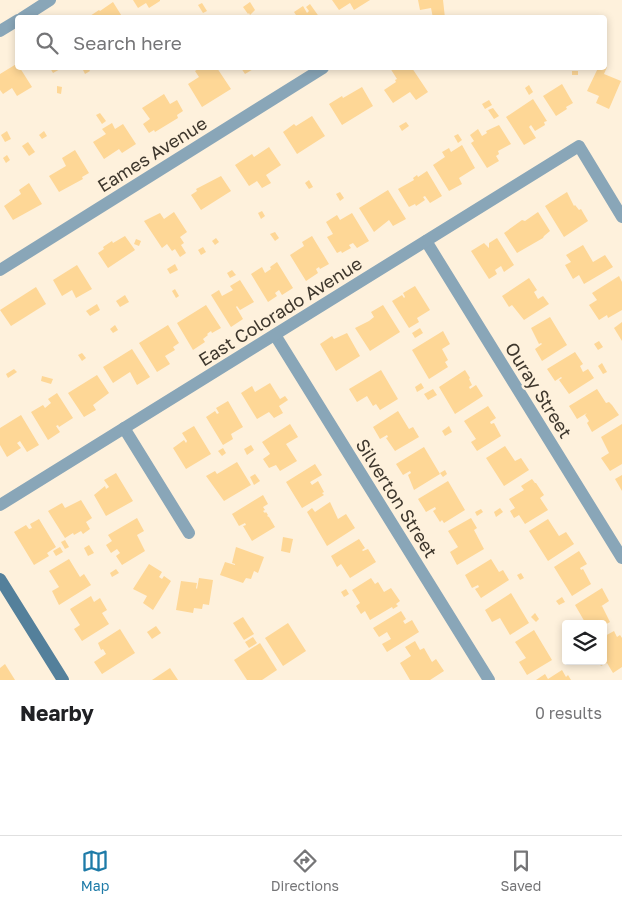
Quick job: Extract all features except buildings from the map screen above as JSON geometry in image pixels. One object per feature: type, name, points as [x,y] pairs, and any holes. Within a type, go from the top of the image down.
[{"type":"street","points":[[27,15],[50,0]]},
{"type":"street","points":[[0,31],[15,22]]},
{"type":"street","name":"Eames Avenue","points":[[0,270],[320,70]]},
{"type":"street","name":"East Colorado Avenue","points":[[0,505],[579,146],[622,216]]},
{"type":"street","name":"Ouray Street","points":[[426,241],[622,558]]},
{"type":"street","name":"Silverton Street","points":[[275,335],[489,680]]},
{"type":"street","points":[[124,428],[189,533]]},
{"type":"street","points":[[0,579],[63,680]]}]
